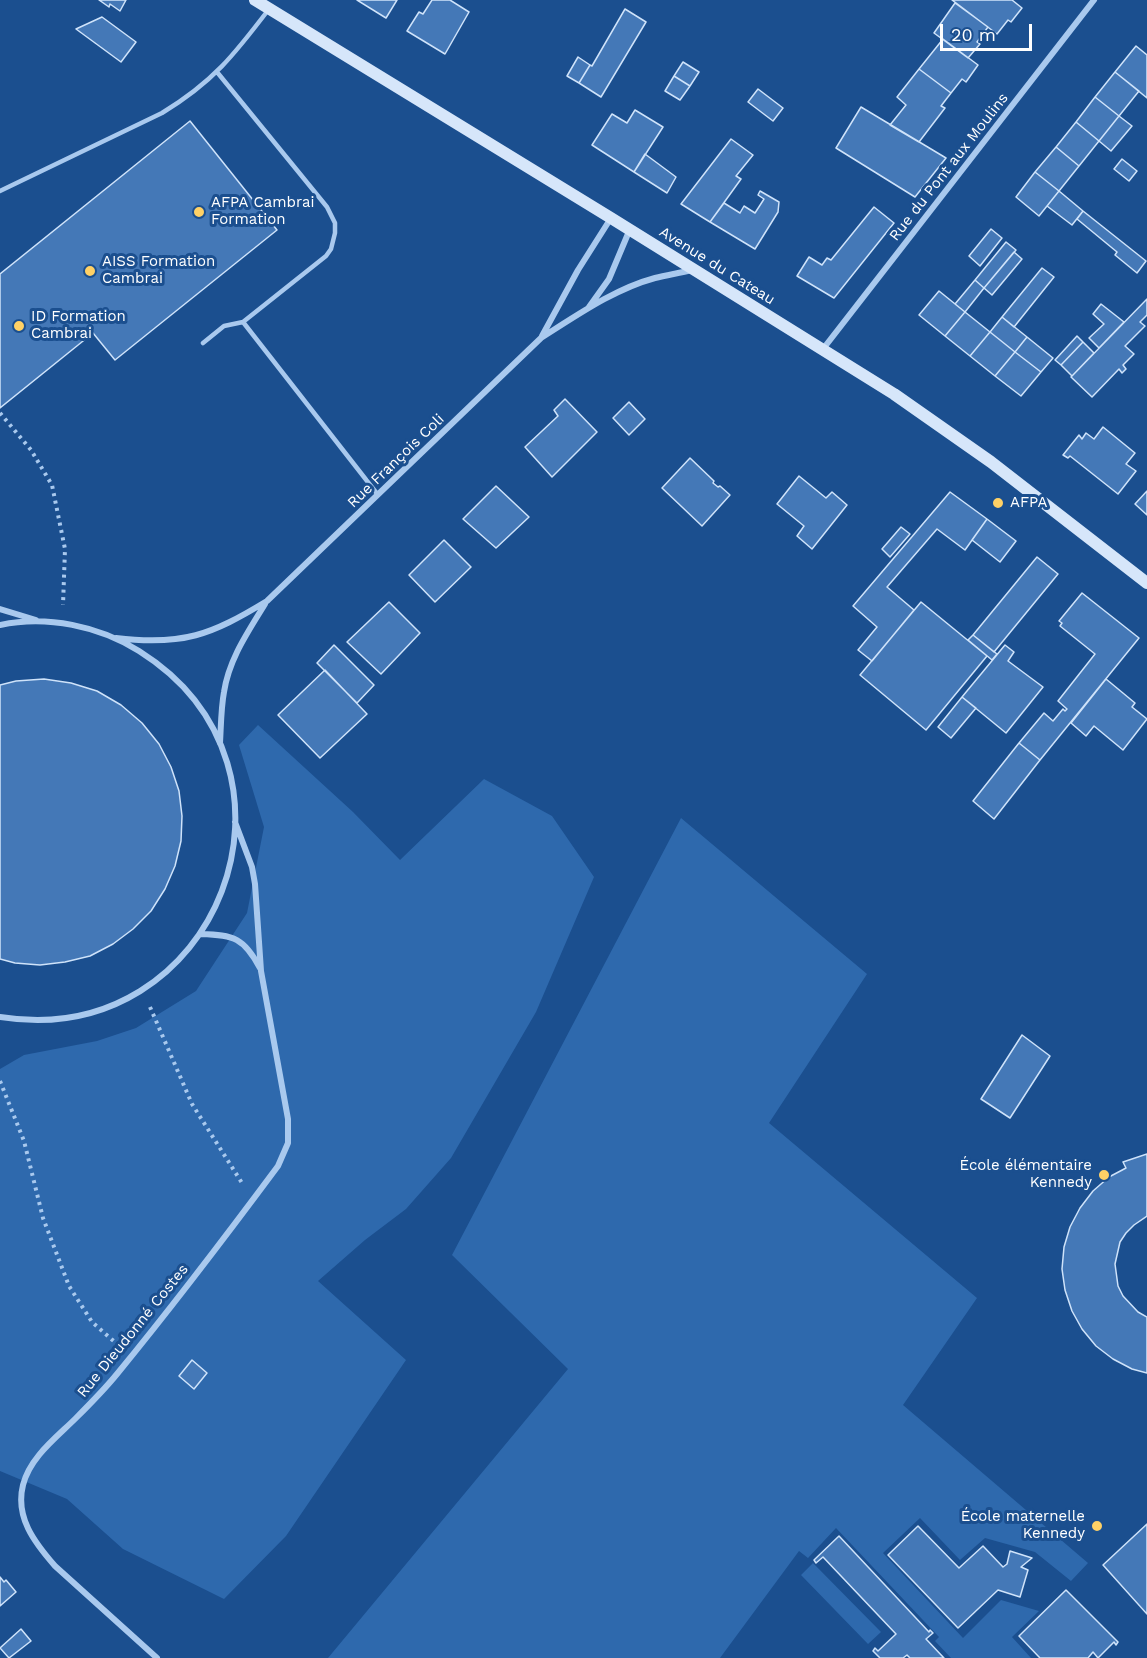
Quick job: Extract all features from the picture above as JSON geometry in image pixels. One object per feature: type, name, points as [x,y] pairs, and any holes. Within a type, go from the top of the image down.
[{"type":"main road","name":"Avenue du Cateau","points":[[255,0],[823,349],[957,438],[1147,583]]},
{"type":"street","name":"Rue du Pont aux Moulins","points":[[823,349],[1094,0]]},
{"type":"street","name":"Rue François Coli","points":[[541,338],[578,270],[611,218]]},
{"type":"street","name":"Rue François Coli","points":[[587,310],[609,279],[630,230]]},
{"type":"street","name":"Rue François Coli","points":[[116,638],[164,641],[198,636],[233,621],[267,601],[541,338],[626,290],[654,278],[695,270]]},
{"type":"street","name":"Rue François Coli","points":[[220,745],[224,692],[229,671],[242,641],[267,601]]},
{"type":"street","points":[[0,609],[42,622]]},
{"type":"street","points":[[0,625],[42,622],[80,626],[116,638],[149,657],[178,682],[202,711],[220,745],[232,783],[235,822],[231,862],[220,899],[201,934],[168,971],[142,990],[107,1007],[69,1018],[31,1020],[0,1017]]},
{"type":"street","name":"Rue Dieudonné Costes","points":[[157,1658],[55,1566],[32,1537],[22,1510],[24,1483],[36,1459],[101,1393],[253,1200],[281,1159],[288,1143],[289,1130],[261,971],[255,884],[252,867],[235,822]]},
{"type":"street","name":"Rue Dieudonné Costes","points":[[201,934],[223,936],[243,944],[250,950],[261,971]]},
{"type":"lane","points":[[0,191],[162,113],[186,98],[235,54],[269,9]]},
{"type":"lane","points":[[203,343],[219,328],[243,322],[326,256],[334,241],[335,223],[327,207],[217,72]]},
{"type":"lane","points":[[243,322],[378,495]]},
{"type":"path","points":[[0,413],[31,450],[52,485],[65,549],[61,624]]},
{"type":"path","points":[[142,990],[192,1104],[253,1200]]},
{"type":"path","points":[[0,1081],[24,1141],[43,1218],[69,1286],[92,1322],[131,1357]]},
{"type":"shaded area","points":[[258,725],[353,812],[400,860],[484,779],[552,816],[594,877],[536,1012],[451,1158],[406,1209],[365,1240],[318,1281],[406,1360],[286,1536],[224,1599],[123,1549],[67,1499],[0,1471],[0,1069],[24,1055],[97,1041],[136,1028],[196,991],[247,913],[264,827],[239,745]]},
{"type":"shaded area","points":[[681,818],[867,974],[769,1123],[977,1298],[903,1405],[1088,1563],[1071,1581],[1035,1552],[985,1538],[960,1560],[920,1518],[883,1553],[963,1638],[1001,1600],[1039,1611],[1012,1637],[1031,1658],[951,1658],[935,1641],[939,1637],[836,1528],[808,1558],[799,1551],[720,1658],[328,1658],[568,1369],[452,1255]]},
{"type":"shaded area","points":[[813,1563],[881,1632],[868,1644],[801,1575]]},
{"type":"building","points":[[99,0],[126,0],[120,11]]},
{"type":"building","points":[[357,0],[397,0],[386,18]]},
{"type":"building","points":[[432,0],[450,0],[469,12],[445,54],[407,31],[419,12],[423,14]]},
{"type":"building","points":[[952,0],[1012,0],[1022,8],[997,34]]},
{"type":"building","points":[[955,3],[988,27],[977,42],[980,44],[968,58],[934,33]]},
{"type":"building","points":[[625,9],[646,22],[601,97],[579,83],[590,65],[592,66]]},
{"type":"building","points":[[102,17],[136,42],[121,62],[76,29]]},
{"type":"building","points":[[943,39],[978,65],[966,82],[962,79],[951,93],[919,69]]},
{"type":"building","points":[[1136,46],[1147,55],[1147,98],[1115,72]]},
{"type":"building","points":[[578,57],[590,65],[579,83],[567,76]]},
{"type":"building","points":[[683,62],[699,72],[690,86],[674,76]]},
{"type":"building","points":[[919,69],[951,93],[941,106],[945,108],[919,142],[890,125],[906,105],[897,97]]},
{"type":"building","points":[[1115,72],[1139,91],[1119,116],[1095,97]]},
{"type":"building","points":[[674,76],[690,86],[680,100],[665,91]]},
{"type":"building","points":[[758,89],[783,108],[773,121],[748,102]]},
{"type":"building","points":[[1095,97],[1119,116],[1099,141],[1076,122]]},
{"type":"building","points":[[861,107],[946,158],[915,197],[836,148]]},
{"type":"building","points":[[635,110],[663,127],[634,172],[592,145],[612,114],[627,123]]},
{"type":"building","points":[[1119,116],[1132,126],[1111,151],[1099,141]]},
{"type":"building","points":[[190,121],[277,230],[115,360],[93,333],[0,408],[0,274]]},
{"type":"building","points":[[1076,122],[1099,141],[1079,166],[1056,147]]},
{"type":"building","points":[[731,139],[753,155],[736,176],[741,179],[710,222],[681,204]]},
{"type":"building","points":[[1056,147],[1079,166],[1059,191],[1035,172]]},
{"type":"building","points":[[645,154],[676,177],[667,193],[634,172]]},
{"type":"building","points":[[1122,159],[1137,171],[1129,181],[1114,169]]},
{"type":"building","points":[[1035,172],[1059,191],[1039,216],[1016,197]]},
{"type":"building","points":[[760,191],[779,202],[778,212],[755,249],[710,222],[724,203],[740,213],[744,206],[755,213],[764,199],[758,195]]},
{"type":"building","points":[[1059,191],[1083,211],[1072,225],[1047,206]]},
{"type":"building","points":[[874,207],[894,223],[834,298],[797,276],[809,257],[822,265],[827,258],[831,260]]},
{"type":"building","points":[[1083,211],[1146,261],[1137,273],[1115,255],[1117,252],[1077,219]]},
{"type":"building","points":[[991,229],[1002,238],[980,266],[969,256]]},
{"type":"building","points":[[1006,242],[1016,250],[984,288],[975,280]]},
{"type":"building","points":[[1014,252],[1022,259],[992,295],[984,288]]},
{"type":"building","points":[[1042,268],[1054,277],[1014,327],[1002,317]]},
{"type":"building","points":[[975,280],[984,288],[965,312],[955,304]]},
{"type":"building","points":[[939,291],[965,312],[945,336],[919,315]]},
{"type":"building","points":[[1147,299],[1147,315],[1140,322],[1145,326],[1125,346],[1134,354],[1123,365],[1126,369],[1122,373],[1119,369],[1092,397],[1071,377]]},
{"type":"building","points":[[1101,304],[1124,322],[1099,348],[1089,338],[1104,324],[1093,314]]},
{"type":"building","points":[[965,312],[990,332],[970,356],[945,336]]},
{"type":"building","points":[[1002,317],[1027,337],[1015,352],[990,332]]},
{"type":"building","points":[[990,332],[1015,352],[995,376],[970,356]]},
{"type":"building","points":[[1077,336],[1083,342],[1061,365],[1055,360]]},
{"type":"building","points":[[1027,337],[1053,358],[1041,372],[1015,352]]},
{"type":"building","points":[[1083,342],[1094,353],[1072,376],[1061,365]]},
{"type":"building","points":[[1015,352],[1041,372],[1021,396],[995,376]]},
{"type":"building","points":[[565,399],[597,432],[552,477],[525,447],[558,416],[554,410]]},
{"type":"building","points":[[629,402],[645,419],[629,435],[613,418]]},
{"type":"building","points":[[1103,427],[1135,453],[1126,464],[1136,471],[1118,494],[1070,456],[1068,458],[1063,455],[1079,435],[1082,439],[1086,433],[1094,439]]},
{"type":"building","points":[[690,458],[714,481],[713,483],[730,495],[702,526],[662,488]]},
{"type":"building","points":[[799,476],[826,498],[832,492],[847,505],[812,549],[797,536],[804,526],[777,504]]},
{"type":"building","points":[[496,486],[529,517],[496,548],[463,519]]},
{"type":"building","points":[[1147,491],[1147,515],[1135,504]]},
{"type":"building","points":[[950,492],[987,519],[965,550],[937,529],[887,587],[914,610],[872,661],[858,650],[877,627],[853,606]]},
{"type":"building","points":[[987,519],[1016,541],[1000,562],[972,540]]},
{"type":"building","points":[[901,527],[910,534],[890,557],[882,549]]},
{"type":"building","points":[[444,540],[471,567],[435,602],[409,575]]},
{"type":"building","points":[[1037,557],[1058,574],[994,652],[973,635]]},
{"type":"building","points":[[1082,593],[1139,638],[1040,760],[1019,743],[1044,713],[1053,721],[1063,709],[1065,711],[1067,709],[1058,701],[1095,654],[1060,626],[1062,623],[1059,621]]},
{"type":"building","points":[[389,602],[420,633],[381,674],[347,642]]},
{"type":"building","points":[[921,602],[987,656],[926,730],[860,675]]},
{"type":"building","points":[[973,635],[997,654],[992,660],[968,640]]},
{"type":"building","points":[[334,645],[374,685],[357,703],[317,663]]},
{"type":"building","points":[[1005,645],[1014,652],[1008,661],[1043,687],[1006,733],[962,697]]},
{"type":"building","points":[[325,670],[367,714],[320,758],[278,715]]},
{"type":"building","points":[[44,679],[71,683],[97,691],[121,705],[142,723],[159,744],[171,767],[179,791],[182,816],[181,841],[175,866],[165,889],[151,911],[113,944],[90,956],[40,965],[0,959],[0,685],[16,681]]},
{"type":"building","points":[[1106,679],[1135,703],[1132,707],[1147,719],[1123,750],[1094,726],[1086,736],[1071,723]]},
{"type":"building","points":[[962,697],[976,708],[951,738],[938,727]]},
{"type":"building","points":[[1019,743],[1040,760],[994,819],[973,801]]},
{"type":"building","points":[[1022,1035],[1050,1056],[1010,1118],[981,1099]]},
{"type":"building","points":[[1147,1154],[1147,1216],[1134,1225],[1120,1242],[1115,1264],[1118,1286],[1123,1296],[1138,1312],[1147,1317],[1147,1373],[1132,1369],[1113,1359],[1096,1346],[1082,1329],[1072,1311],[1065,1290],[1062,1269],[1064,1247],[1070,1227],[1080,1208],[1093,1191],[1109,1177],[1126,1168],[1123,1162]]},
{"type":"building","points":[[192,1360],[207,1373],[194,1389],[179,1376]]},
{"type":"building","points":[[1147,1524],[1147,1614],[1103,1565]]},
{"type":"building","points":[[918,1526],[959,1568],[983,1546],[1003,1567],[1007,1564],[1010,1551],[1032,1558],[1021,1567],[1028,1570],[1020,1597],[998,1590],[958,1628],[888,1555]]},
{"type":"building","points":[[839,1536],[929,1632],[930,1630],[933,1633],[926,1639],[944,1658],[910,1658],[907,1655],[903,1658],[880,1658],[873,1651],[875,1648],[878,1651],[896,1634],[823,1557],[816,1563],[814,1560]]},
{"type":"building","points":[[0,1577],[4,1582],[6,1580],[16,1592],[0,1606]]},
{"type":"building","points":[[1066,1590],[1118,1642],[1116,1645],[1114,1642],[1098,1658],[1093,1652],[1088,1658],[1040,1658],[1019,1636]]},
{"type":"building","points":[[21,1629],[31,1641],[9,1658],[0,1648]]},
{"type":"place","name":"AFPA Cambrai Formation","points":[[199,212]]},
{"type":"place","name":"AISS Formation Cambrai","points":[[90,271]]},
{"type":"place","name":"ID Formation Cambrai","points":[[19,326]]},
{"type":"place","name":"AFPA","points":[[998,503]]},
{"type":"place","name":"École élémentaire Kennedy","points":[[1104,1175]]},
{"type":"place","name":"École maternelle Kennedy","points":[[1097,1526]]}]
